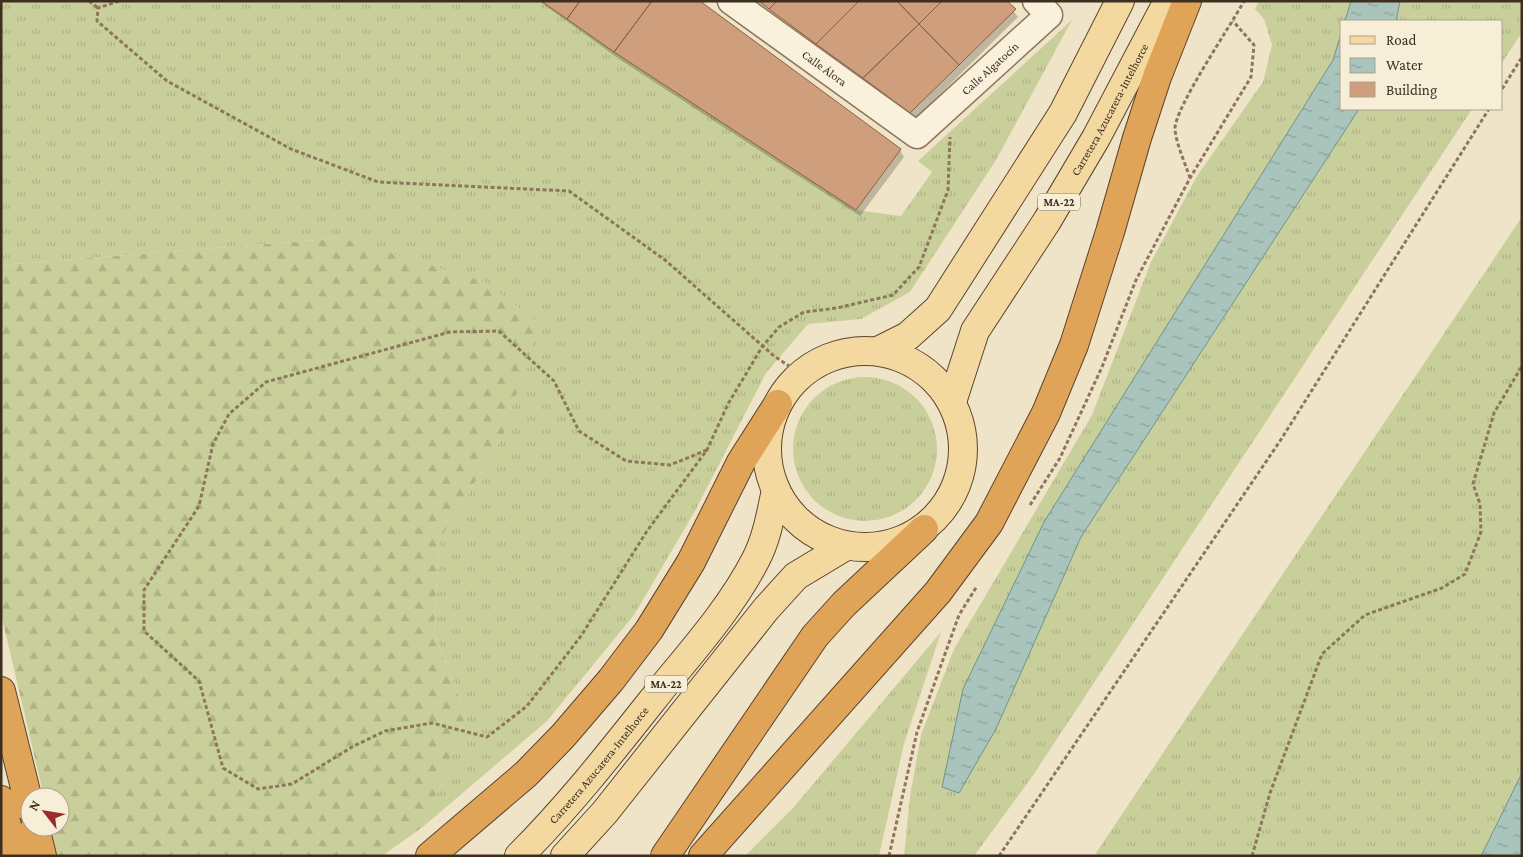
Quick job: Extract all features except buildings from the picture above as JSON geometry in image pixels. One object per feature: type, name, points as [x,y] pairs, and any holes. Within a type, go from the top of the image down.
[{"type":"highway","points":[[703,856],[938,592],[990,523],[1046,413],[1074,345],[1137,138],[1187,1]]},
{"type":"highway","points":[[430,856],[526,774],[564,736],[622,666],[649,630],[691,562],[741,462],[778,404]]},
{"type":"highway","points":[[664,856],[815,636],[844,604],[924,528]]},
{"type":"highway","points":[[1,691],[25,787]]},
{"type":"highway","points":[[1,800],[14,856]]},
{"type":"highway","points":[[37,837],[42,856]]},
{"type":"main road","name":"MA-22","points":[[878,351],[908,336],[938,309],[1063,114],[1120,1]]},
{"type":"main road","name":"Carretera Azucarera-Intelhorce","points":[[952,402],[975,331],[1047,221],[1100,130],[1168,1]]},
{"type":"main road","name":"MA-22","points":[[878,351],[908,360],[939,384],[952,402],[962,435],[961,469],[949,500],[938,516],[924,528],[896,543],[876,548],[846,546],[837,544],[802,526],[776,490],[769,462],[768,428],[778,404],[801,374],[818,363],[842,353],[878,351]]},
{"type":"main road","name":"Carretera Azucarera-Intelhorce","points":[[519,856],[541,834],[612,751],[731,598],[756,558],[770,520],[776,490]]},
{"type":"main road","name":"MA-22","points":[[565,856],[618,797],[766,609],[796,576],[846,546]]},
{"type":"street","name":"Calle Álora","points":[[731,1],[917,135]]},
{"type":"street","name":"Calle Algatocín","points":[[917,135],[1049,15],[1036,1]]},
{"type":"path","points":[[89,1],[98,8]]},
{"type":"path","points":[[98,8],[119,1]]},
{"type":"path","points":[[1190,178],[1175,128],[1189,94],[1209,56],[1244,1]]},
{"type":"path","points":[[98,8],[97,20],[167,81],[290,148],[378,182],[569,191],[665,260],[762,347],[780,362],[801,374]]},
{"type":"path","points":[[1503,87],[1522,57]]},
{"type":"path","points":[[999,856],[1280,441],[1488,110]]},
{"type":"path","points":[[707,450],[670,465],[626,460],[579,431],[554,382],[499,331],[450,332],[266,382],[229,414],[213,444],[199,506],[144,590],[144,631],[199,681],[223,768],[258,789],[292,784],[352,747],[385,731],[432,723],[487,737],[527,706],[581,636],[648,531],[707,450],[728,404],[762,347],[779,327],[804,312],[836,308],[892,295],[919,267],[948,190],[952,139],[937,115]]},
{"type":"path","points":[[1252,856],[1270,793],[1322,654],[1365,615],[1442,588],[1466,574],[1481,532],[1480,504],[1473,484],[1494,413],[1522,366]]},
{"type":"green space","points":[[1,1],[541,1],[614,52],[856,210],[901,216],[932,172],[918,161],[1072,20],[996,160],[910,292],[861,319],[808,324],[766,373],[695,511],[634,615],[547,721],[424,826],[467,718],[434,633],[439,541],[502,438],[341,238],[1,265]]},
{"type":"green space","points":[[1259,1],[1351,1],[1345,20],[1340,20],[1340,37],[1333,60],[942,787],[959,792],[996,729],[1081,537],[1358,110],[1471,110],[1032,777],[974,856],[904,856],[910,796],[921,735],[954,649],[1092,415],[1151,262],[1197,176],[1263,82],[1272,45],[1264,19],[1255,9]]},
{"type":"green space","points":[[1400,1],[1522,1],[1522,32],[1503,61],[1503,20],[1396,20]]},
{"type":"green space","points":[[1522,217],[1522,773],[1481,856],[1094,856]]},
{"type":"green space","points":[[341,238],[485,282],[540,323],[502,438],[439,541],[434,633],[467,718],[424,826],[382,856],[57,856],[52,837],[70,837],[70,787],[42,787],[1,614],[1,265]]},
{"type":"green space","points":[[865,377],[892,383],[905,389],[916,398],[925,409],[931,422],[937,449],[931,476],[925,489],[916,500],[905,509],[892,515],[865,521],[838,515],[825,509],[814,500],[805,489],[799,476],[793,449],[799,422],[805,409],[814,398],[825,389],[838,383]]},
{"type":"green space","points":[[941,632],[904,744],[879,856],[745,856],[793,808]]},
{"type":"water","points":[[1351,1],[1400,1],[1396,20],[1345,20]]},
{"type":"water","points":[[1340,37],[1340,110],[1358,110],[1081,537],[996,729],[959,793],[942,787],[963,689],[1044,522],[1333,60]]},
{"type":"water","points":[[1522,773],[1522,856],[1481,856]]}]
